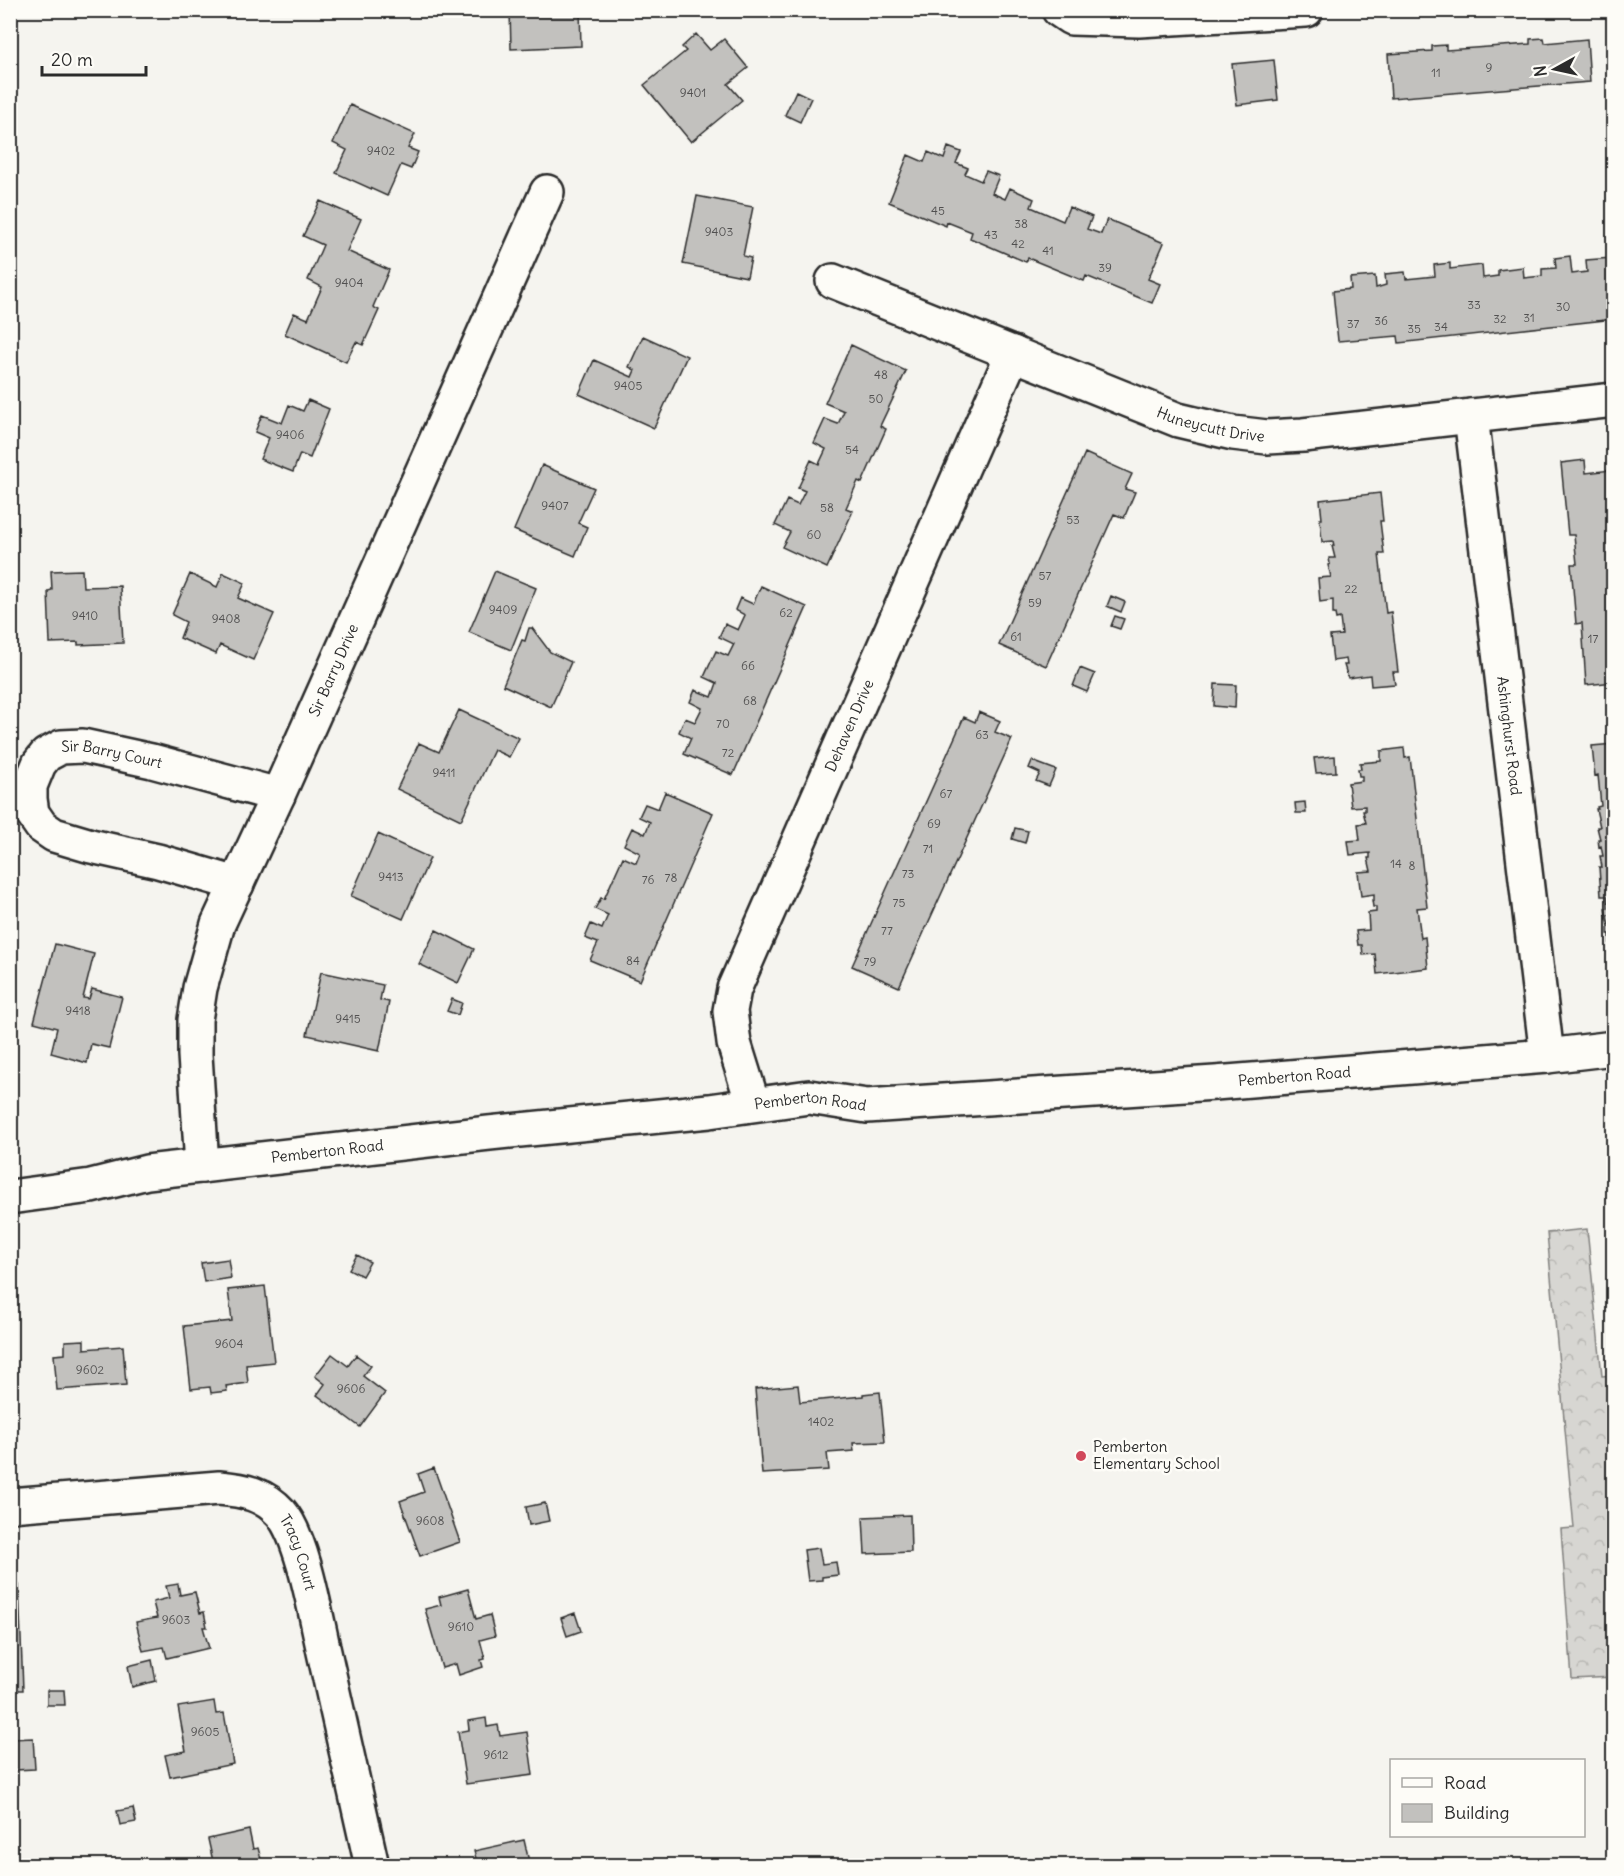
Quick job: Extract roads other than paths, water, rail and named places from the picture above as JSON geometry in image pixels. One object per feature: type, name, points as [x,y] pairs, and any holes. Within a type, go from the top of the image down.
[{"type":"street","points":[[1059,10],[1071,18],[1139,20],[1306,10]]},
{"type":"street","name":"Sir Barry Drive","points":[[202,1166],[195,1020],[200,988],[219,924],[547,192]]},
{"type":"street","name":"Huneycutt Drive","points":[[833,281],[1178,420],[1233,433],[1267,437],[1303,435],[1614,400]]},
{"type":"street","name":"Dehaven Drive","points":[[753,1104],[734,1043],[730,1011],[734,989],[1013,353]]},
{"type":"street","name":"Ashinghurst Road","points":[[1471,416],[1547,1056]]},
{"type":"street","name":"Sir Barry Court","points":[[237,884],[54,835],[41,826],[32,813],[30,786],[39,764],[46,755],[61,747],[83,746],[152,760],[278,795]]},
{"type":"street","name":"Pemberton Road","points":[[10,1197],[91,1186],[147,1172],[478,1134],[709,1111],[809,1097],[867,1106],[1215,1083],[1547,1056],[1614,1048]]},
{"type":"street","name":"Tracy Court","points":[[10,1505],[219,1488],[242,1490],[267,1501],[282,1514],[296,1538],[372,1866]]},
{"type":"place","name":"Pemberton Elementary School","points":[[1081,1456]]}]
